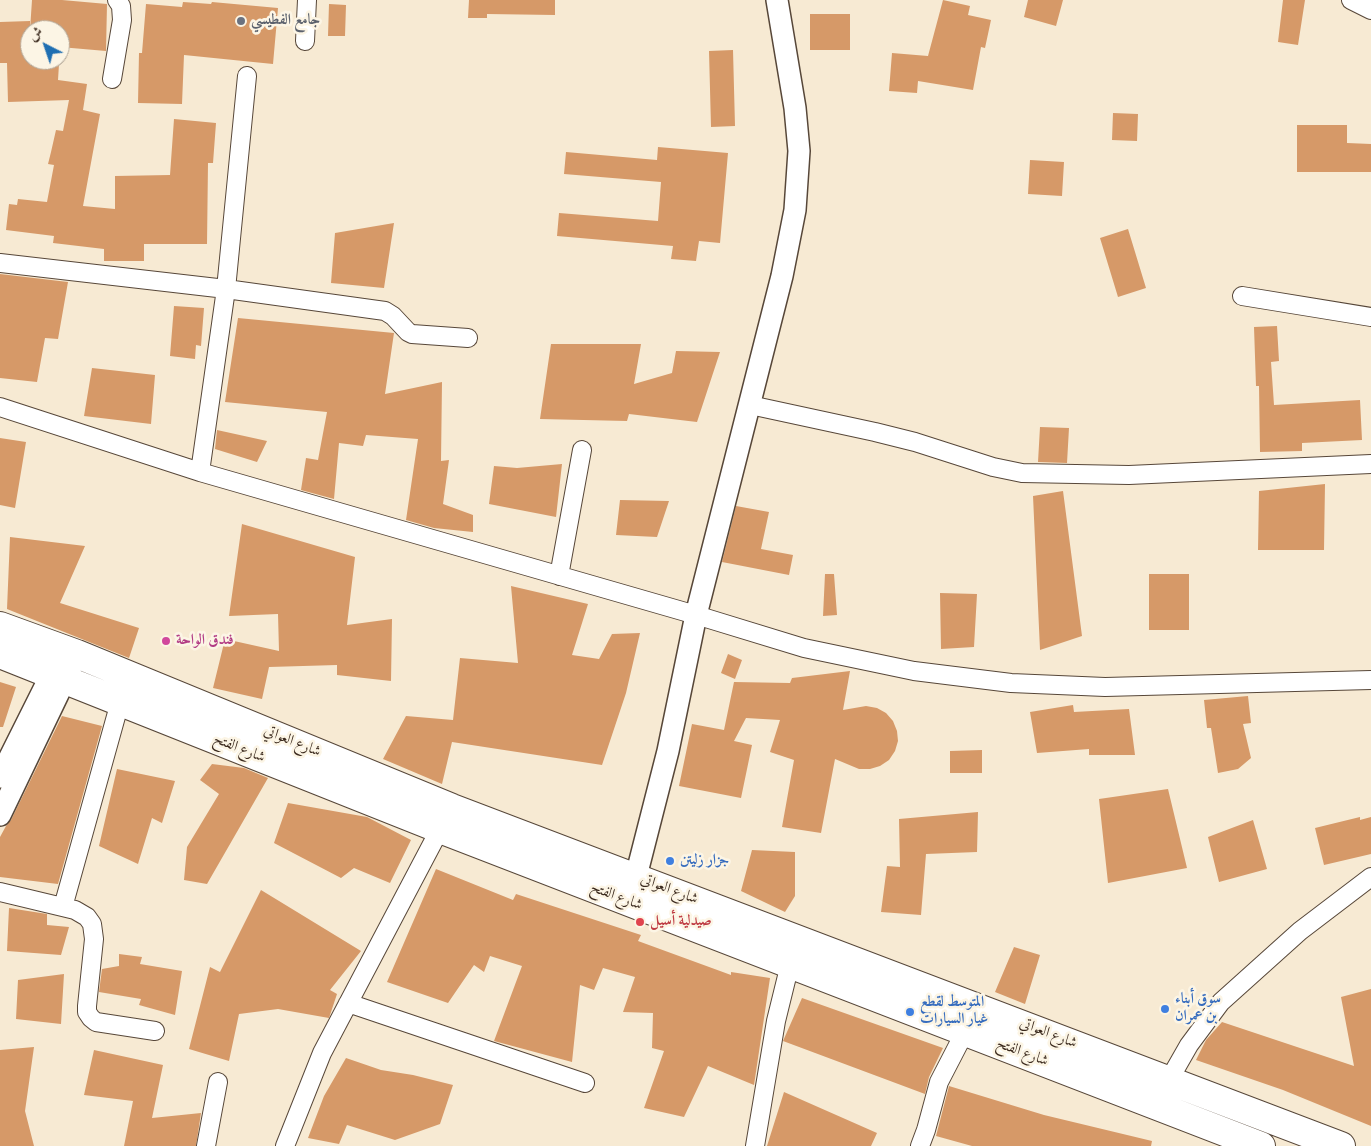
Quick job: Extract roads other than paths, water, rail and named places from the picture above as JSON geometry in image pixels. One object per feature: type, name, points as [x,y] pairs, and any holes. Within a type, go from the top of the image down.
[{"type":"main road","name":"شارع العواتي","points":[[0,626],[71,652],[452,808],[633,890],[976,1007],[1341,1146]]},
{"type":"main road","name":"شارع الفتح","points":[[0,654],[440,829],[633,890],[790,964],[1262,1146]]},
{"type":"street","points":[[112,78],[122,20],[121,6],[117,0]]},
{"type":"street","points":[[305,41],[307,0]]},
{"type":"street","points":[[633,890],[668,750],[696,615],[782,276],[794,210],[799,151],[795,108],[777,0]]},
{"type":"street","points":[[1351,0],[1371,10]]},
{"type":"street","points":[[200,472],[226,289],[247,76]]},
{"type":"street","points":[[0,262],[226,289],[385,311],[412,334],[468,338]]},
{"type":"street","points":[[1242,296],[1371,317]]},
{"type":"street","points":[[750,405],[875,432],[915,442],[993,467],[1022,472],[1128,476],[1371,464]]},
{"type":"street","points":[[0,407],[200,472],[804,648],[914,671],[1011,683],[1105,687],[1371,680]]},
{"type":"street","points":[[559,576],[582,450]]},
{"type":"street","points":[[0,777],[71,652]]},
{"type":"street","points":[[0,815],[58,676]]},
{"type":"street","points":[[63,907],[120,702]]},
{"type":"street","points":[[285,1146],[322,1053],[440,829]]},
{"type":"street","points":[[1169,1080],[1189,1044],[1221,1002],[1300,931],[1371,877]]},
{"type":"street","points":[[0,892],[81,912],[87,917],[92,924],[94,939],[87,1012],[96,1022],[155,1031]]},
{"type":"street","points":[[755,1146],[776,1020],[790,964]]},
{"type":"street","points":[[348,1004],[585,1082]]},
{"type":"street","points":[[920,1146],[939,1082],[966,1032],[976,1007]]},
{"type":"street","points":[[206,1146],[218,1082]]},
{"type":"place","name":"جامع الفطيسي","points":[[241,21]]},
{"type":"place","name":"فندق الواحة","points":[[166,641]]},
{"type":"place","name":"جزار زليتن","points":[[670,861]]},
{"type":"place","name":"صيدلية أسيل","points":[[640,922]]},
{"type":"place","name":"سوق أبناء بن عمران","points":[[1165,1009]]},
{"type":"place","name":"المتوسط لقطع غيار السيارات","points":[[910,1012]]}]
